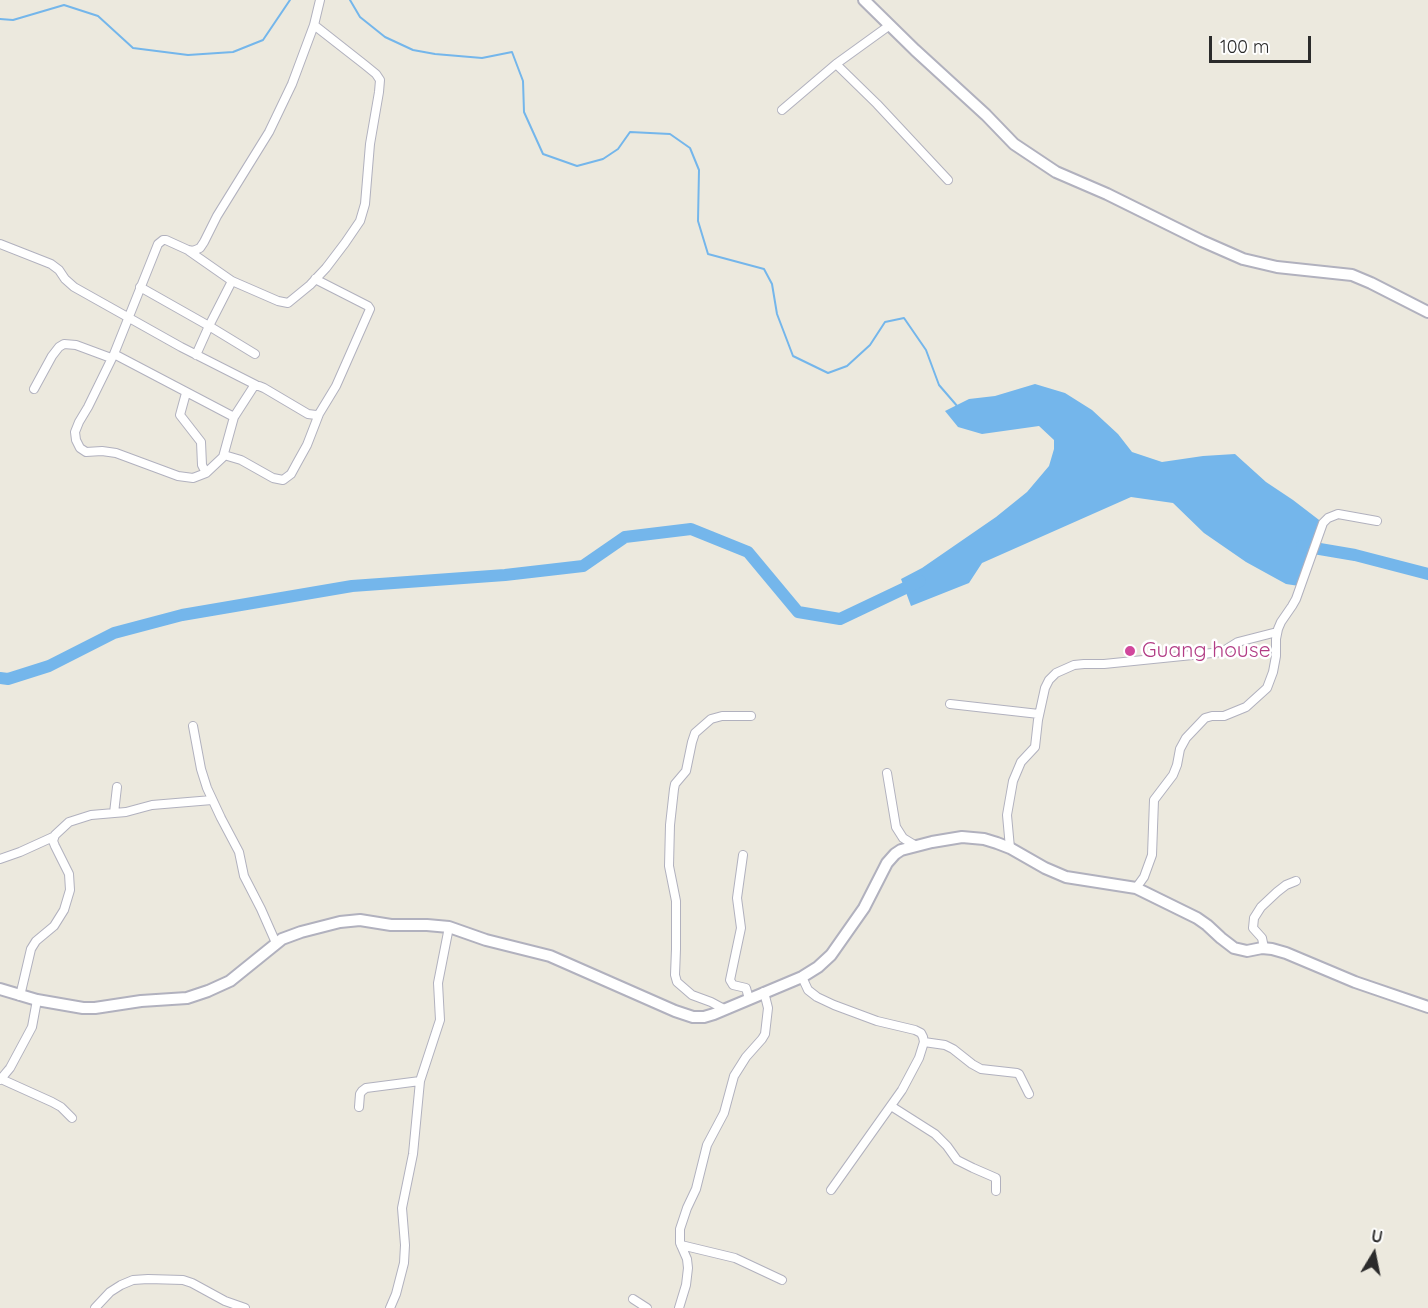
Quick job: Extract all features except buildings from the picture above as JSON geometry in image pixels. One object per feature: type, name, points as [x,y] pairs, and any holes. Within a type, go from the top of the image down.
[{"type":"street","points":[[188,250],[196,250],[204,242],[216,216],[266,138],[292,84],[314,25],[320,0]]},
{"type":"street","points":[[864,0],[1014,144],[1056,172],[1237,257],[1266,266],[1352,275],[1428,312]]},
{"type":"street","points":[[256,385],[252,387],[234,417],[221,460],[206,473],[194,478],[186,478],[116,453],[86,452],[80,448],[75,432],[113,356],[160,241],[166,240],[188,250],[232,281],[285,303],[291,301],[326,268],[360,221],[365,204],[370,144],[380,80],[376,74],[314,25]]},
{"type":"street","points":[[782,110],[836,64],[890,25]]},
{"type":"street","points":[[836,64],[948,180]]},
{"type":"street","points":[[0,244],[51,264],[60,270],[65,279],[74,287],[128,318],[196,355],[276,394],[308,414],[316,416],[319,414]]},
{"type":"street","points":[[224,455],[241,460],[273,478],[283,480],[291,474],[307,445],[319,414],[336,386],[370,309],[315,279]]},
{"type":"street","points":[[196,355],[232,281]]},
{"type":"street","points":[[140,287],[255,354]]},
{"type":"street","points":[[34,389],[59,347],[63,344],[76,345],[113,356],[234,417]]},
{"type":"street","points":[[186,393],[180,415],[201,442],[202,465],[206,473]]},
{"type":"street","points":[[1136,888],[1144,877],[1152,855],[1154,800],[1173,775],[1186,738],[1205,718],[1224,716],[1246,707],[1267,688],[1273,672],[1277,632],[1281,622],[1293,606],[1323,523],[1338,514],[1377,521]]},
{"type":"street","points":[[1010,848],[1007,815],[1016,771],[1035,747],[1045,688],[1056,673],[1074,665],[1222,652],[1238,642],[1277,632]]},
{"type":"street","points":[[950,704],[1039,714]]},
{"type":"street","points":[[724,1010],[692,995],[677,982],[675,975],[675,901],[669,866],[670,825],[675,784],[686,771],[695,733],[711,719],[722,716],[751,716]]},
{"type":"street","points":[[193,726],[201,769],[212,800],[239,852],[244,876],[276,943]]},
{"type":"street","points":[[887,773],[896,827],[903,838],[916,846]]},
{"type":"street","points":[[114,813],[117,787]]},
{"type":"street","points":[[0,859],[53,837],[69,822],[76,819],[126,812],[152,805],[212,800]]},
{"type":"street","points":[[20,996],[31,949],[36,941],[54,926],[64,910],[70,890],[69,874],[53,837]]},
{"type":"street","points":[[0,989],[37,1000],[83,1008],[196,996],[230,981],[282,939],[351,920],[391,925],[449,927],[486,940],[550,956],[649,1000],[687,1015],[704,1017],[802,977],[818,967],[831,955],[864,908],[890,858],[901,850],[949,838],[972,837],[1010,848],[1066,877],[1136,888],[1197,918],[1234,948],[1246,951],[1264,948],[1294,955],[1355,982],[1428,1007]]},
{"type":"street","points":[[742,855],[737,898],[741,928],[730,980],[733,985],[746,988],[749,999]]},
{"type":"street","points":[[1264,948],[1260,936],[1252,928],[1254,918],[1277,892],[1296,881]]},
{"type":"street","points":[[390,1308],[404,1263],[402,1208],[413,1154],[420,1081],[440,1020],[438,983],[449,927]]},
{"type":"street","points":[[802,977],[808,990],[823,1000],[878,1021],[915,1030],[921,1034],[924,1042],[919,1058],[902,1090],[831,1190]]},
{"type":"street","points":[[679,1308],[685,1292],[687,1259],[679,1233],[696,1189],[707,1145],[724,1113],[734,1076],[765,1034],[768,1008],[764,992]]},
{"type":"street","points":[[37,1000],[32,1027],[10,1068],[0,1079],[52,1102],[72,1118]]},
{"type":"street","points":[[924,1042],[953,1048],[981,1069],[1017,1073],[1029,1094]]},
{"type":"street","points":[[359,1107],[360,1094],[366,1088],[420,1081]]},
{"type":"street","points":[[891,1106],[935,1134],[957,1160],[996,1178],[996,1191]]},
{"type":"street","points":[[681,1245],[735,1258],[782,1280]]},
{"type":"street","points":[[95,1308],[110,1292],[121,1285],[134,1280],[148,1279],[183,1280],[225,1301],[245,1308]]},
{"type":"street","points":[[633,1299],[647,1308]]},
{"type":"water","points":[[1035,384],[1065,393],[1092,410],[1118,434],[1132,452],[1162,462],[1235,454],[1266,482],[1323,523],[1299,586],[1286,584],[1246,562],[1204,533],[1173,503],[1131,497],[982,563],[969,583],[911,606],[901,579],[922,568],[996,517],[1027,492],[1049,466],[1054,449],[1054,440],[1039,426],[982,434],[958,427],[945,411],[969,399],[995,396]]},
{"type":"waterway","points":[[0,19],[13,20],[64,5],[98,16],[133,48],[188,55],[233,52],[263,40],[290,0]]},
{"type":"waterway","points":[[350,0],[360,17],[385,37],[413,50],[482,58],[512,52],[523,81],[524,112],[543,154],[577,166],[603,159],[618,149],[630,132],[670,134],[690,148],[699,170],[698,221],[708,254],[764,269],[772,284],[777,314],[793,356],[828,373],[847,366],[870,345],[885,322],[904,318],[926,350],[939,385],[958,407]]},
{"type":"waterway","points":[[0,678],[8,679],[49,666],[114,633],[182,615],[352,586],[505,575],[583,566],[625,537],[691,529],[748,552],[798,612],[840,619],[920,581]]},
{"type":"waterway","points":[[1302,546],[1355,555],[1428,574]]},
{"type":"place","name":"Guang house","points":[[1130,651]]}]
